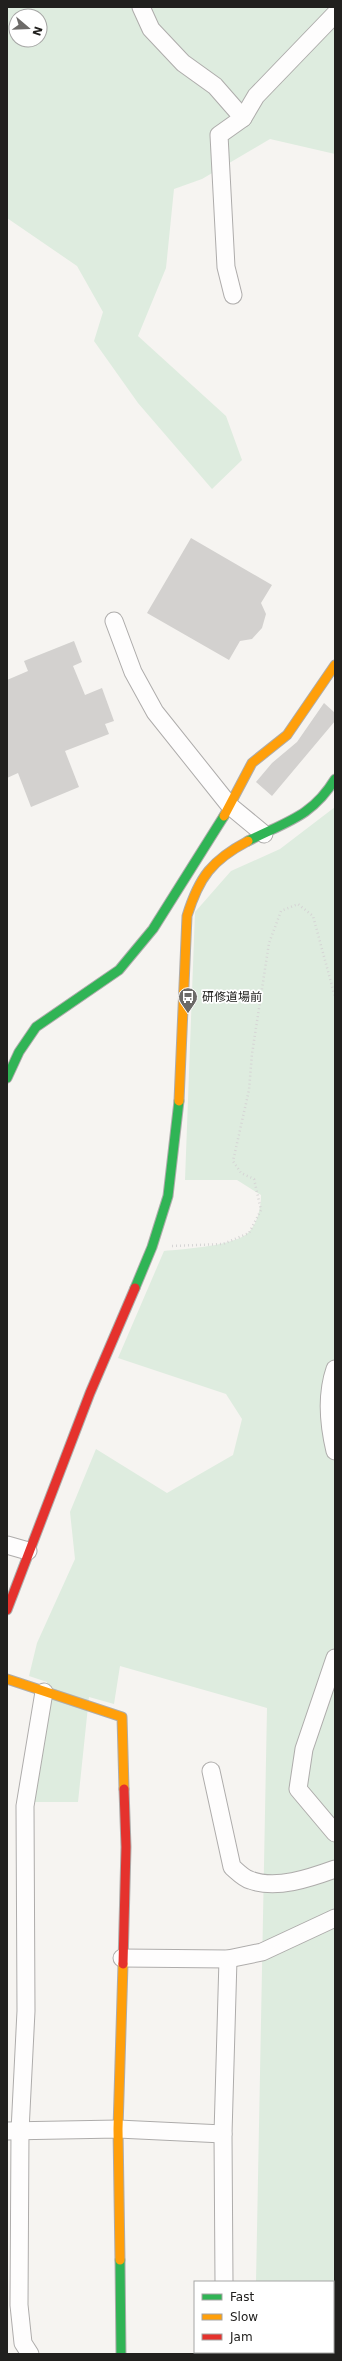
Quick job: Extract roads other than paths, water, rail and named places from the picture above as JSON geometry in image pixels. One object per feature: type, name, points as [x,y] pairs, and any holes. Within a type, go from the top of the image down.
[{"type":"street","points":[[142,7],[152,29],[183,63],[215,86],[243,118]]},
{"type":"street","points":[[233,295],[226,267],[219,135],[243,118],[256,96],[335,14]]},
{"type":"street","points":[[114,621],[133,672],[155,712],[230,806],[264,834]]},
{"type":"street","points":[[7,1078],[19,1052],[36,1027],[119,970],[153,929],[230,806],[252,763],[286,735],[335,665]]},
{"type":"street","points":[[7,1610],[28,1551],[90,1393],[152,1247],[171,1180],[179,1103],[187,916],[196,888],[210,867],[237,847],[293,821],[321,801],[335,780]]},
{"type":"street","points":[[335,1369],[332,1378],[329,1426],[335,1451]]},
{"type":"street","points":[[7,1545],[28,1551]]},
{"type":"street","points":[[335,1658],[304,1749],[298,1789],[335,1833]]},
{"type":"street","points":[[7,1679],[122,1717],[126,1847],[118,2129],[121,2354]]},
{"type":"street","points":[[30,2354],[23,2342],[20,2326],[14,2131],[26,2011],[25,1806],[44,1692]]},
{"type":"street","points":[[211,1771],[232,1867],[248,1880],[267,1884],[310,1878],[335,1869]]},
{"type":"street","points":[[122,1958],[228,1959],[262,1952],[335,1918]]},
{"type":"street","points":[[224,2281],[223,2134],[228,1959]]},
{"type":"street","points":[[14,2131],[118,2129],[223,2134]]},
{"type":"place","name":"研修道場前","points":[[188,1014]]}]
